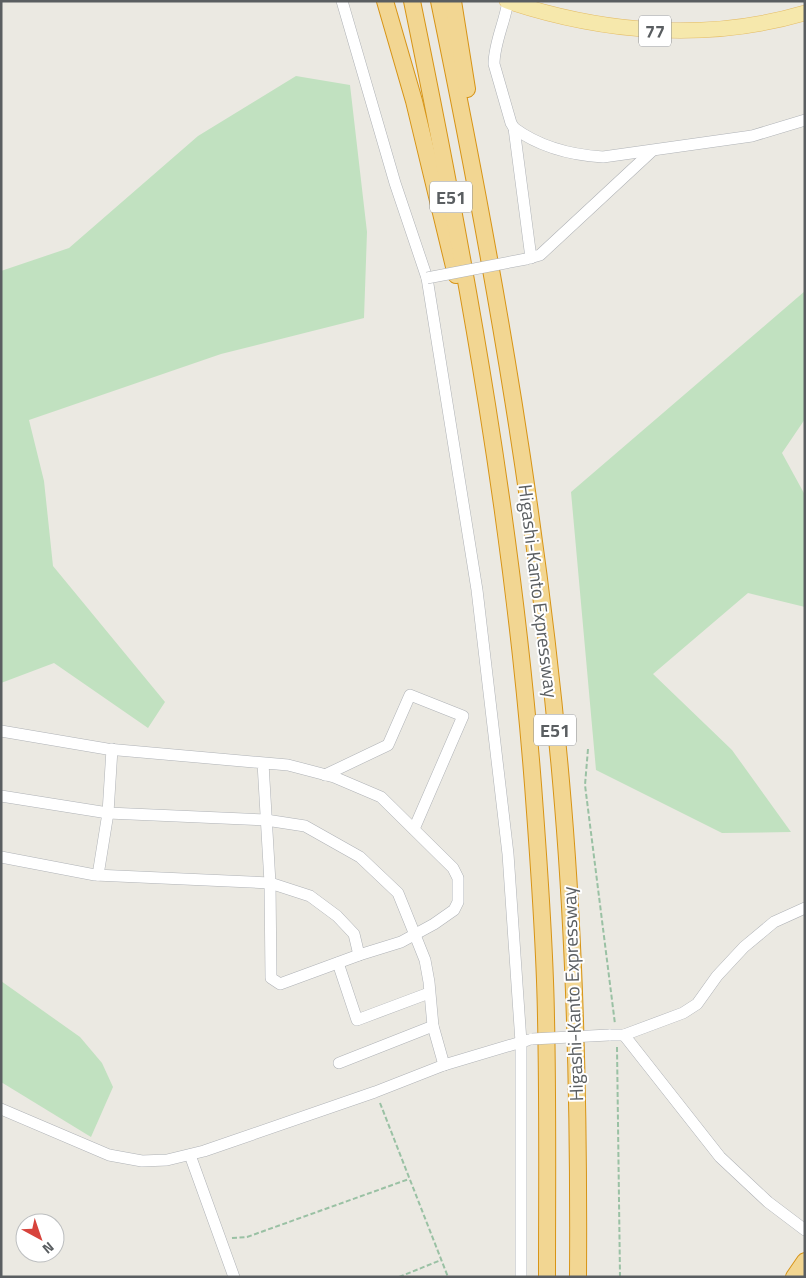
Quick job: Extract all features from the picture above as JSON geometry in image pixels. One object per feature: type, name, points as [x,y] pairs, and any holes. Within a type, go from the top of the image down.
[{"type":"highway","points":[[385,1],[414,101],[485,393]]},
{"type":"highway","name":"Higashi-Kanto Expressway","points":[[412,1],[462,251],[485,393],[523,668],[535,811],[546,1016],[548,1277]]},
{"type":"highway","name":"Higashi-Kanto Expressway","points":[[439,1],[477,188],[513,396],[547,653],[562,796],[575,1017],[578,1277]]},
{"type":"highway","points":[[453,1],[466,75],[477,188]]},
{"type":"highway","points":[[794,1277],[805,1261]]},
{"type":"main road","name":"77","points":[[508,1],[596,24],[665,31],[726,29],[783,19],[805,13]]},
{"type":"street","points":[[342,1],[396,183],[427,278],[477,590],[508,854],[527,1041],[521,1277]]},
{"type":"street","points":[[508,1],[494,55],[494,64],[514,128],[528,258]]},
{"type":"street","points":[[514,128],[538,143],[564,152],[603,157],[752,136],[805,120]]},
{"type":"street","points":[[427,278],[540,255],[653,150]]},
{"type":"street","points":[[325,775],[388,745],[410,695],[463,716],[414,829]]},
{"type":"street","points":[[1,731],[112,749],[288,765],[325,775],[381,797],[453,868],[458,878],[458,902],[454,910],[401,942],[359,954],[280,984],[271,978],[270,883],[262,763]]},
{"type":"street","points":[[98,875],[108,813],[112,749]]},
{"type":"street","points":[[1,796],[108,813],[266,820],[305,826],[360,857],[398,893],[415,935],[425,960],[433,1026],[444,1065]]},
{"type":"street","points":[[1,857],[98,875],[270,883],[310,896],[337,916],[354,934],[359,954]]},
{"type":"street","points":[[1,1109],[109,1155],[142,1161],[167,1160],[190,1155],[375,1092],[444,1065],[527,1041],[616,1035],[683,1013],[697,1004],[717,976],[744,947],[774,922],[805,908]]},
{"type":"street","points":[[338,962],[357,1020],[430,993]]},
{"type":"street","points":[[339,1063],[433,1026]]},
{"type":"street","points":[[616,1035],[720,1157],[768,1202],[805,1230]]},
{"type":"street","points":[[190,1155],[234,1277]]},
{"type":"path","points":[[588,749],[585,785],[616,1035],[620,1277]]},
{"type":"path","points":[[375,1092],[448,1277]]},
{"type":"path","points":[[220,1239],[247,1237],[410,1180]]},
{"type":"path","points":[[399,1277],[441,1260]]},
{"type":"green space","points":[[296,76],[350,85],[367,232],[364,318],[221,354],[29,420],[44,481],[53,566],[165,702],[148,728],[54,663],[1,683],[1,271],[69,248],[198,136]]},
{"type":"green space","points":[[805,291],[805,419],[782,453],[805,495],[805,607],[748,593],[653,674],[732,750],[791,832],[722,833],[596,770],[571,492]]},
{"type":"green space","points":[[1,981],[80,1037],[102,1063],[113,1087],[91,1137],[1,1082]]}]
